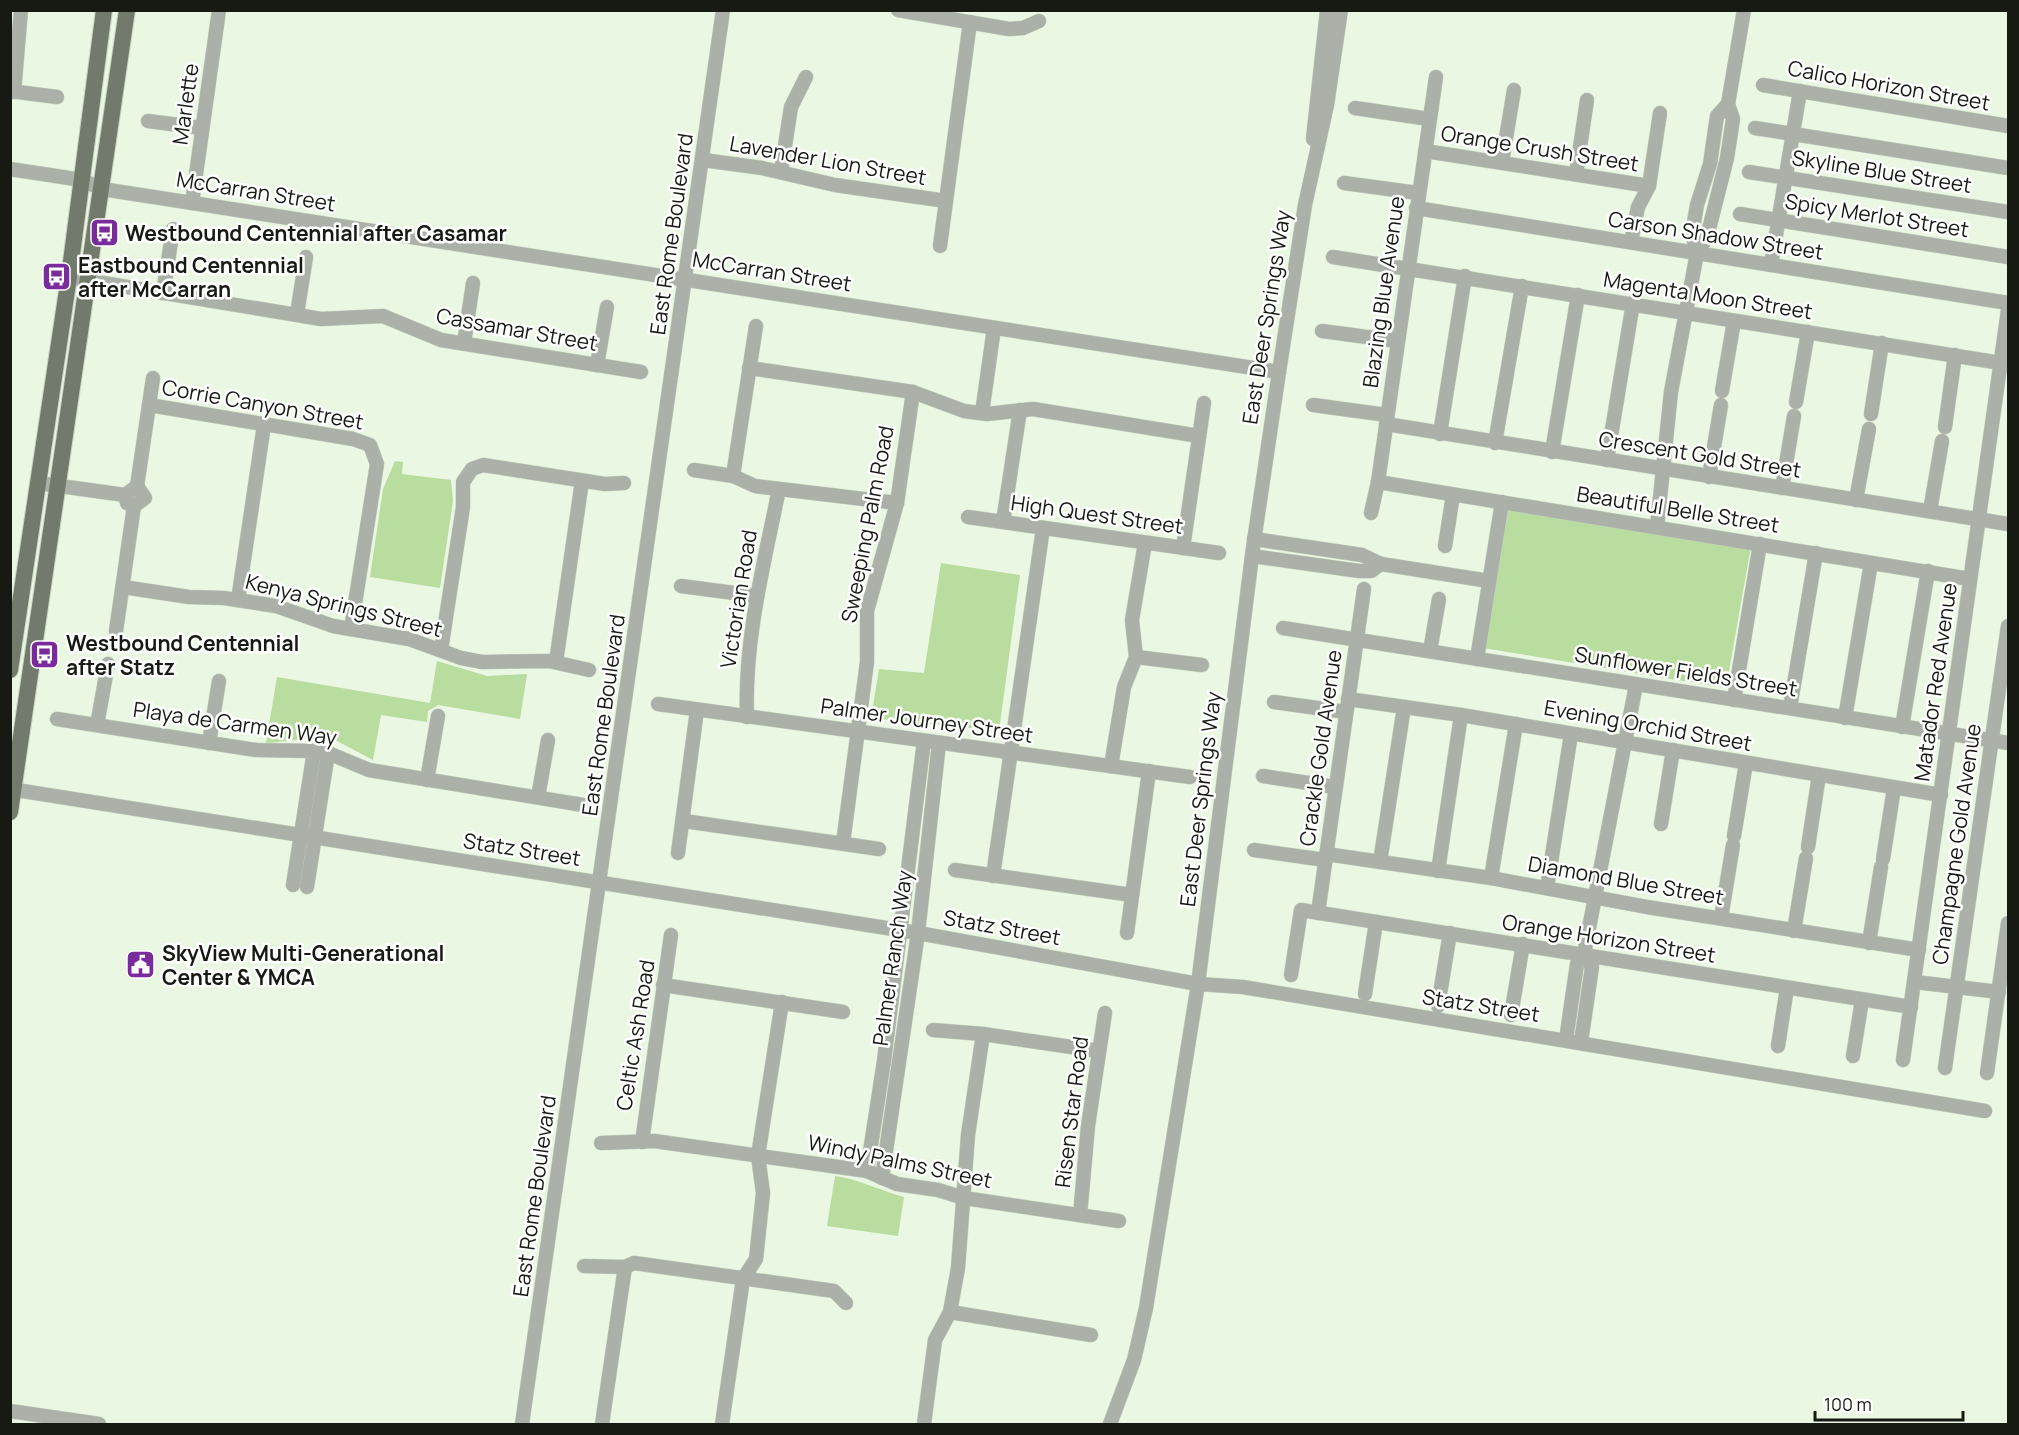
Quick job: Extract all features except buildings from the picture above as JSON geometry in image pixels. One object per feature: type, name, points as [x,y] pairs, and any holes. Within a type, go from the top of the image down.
[{"type":"main road","points":[[10,670],[69,277],[104,10]]},
{"type":"main road","points":[[10,812],[127,10]]},
{"type":"street","points":[[21,10],[12,91],[57,97]]},
{"type":"street","name":"Marlette","points":[[192,203],[219,10]]},
{"type":"street","name":"East Rome Boulevard","points":[[522,1425],[723,10]]},
{"type":"street","points":[[898,10],[1009,29],[1023,28],[1039,21]]},
{"type":"street","name":"East Deer Springs Way","points":[[1311,174],[1315,103],[1327,10]]},
{"type":"street","name":"East Deer Springs Way","points":[[1110,1425],[1134,1360],[1146,1308],[1198,984],[1254,539],[1279,372],[1311,174],[1327,105],[1341,10]]},
{"type":"street","points":[[1657,527],[1665,470],[1671,393],[1688,312],[1697,253],[1707,237],[1726,158],[1733,119],[1728,104],[1744,10]]},
{"type":"street","points":[[940,246],[970,22]]},
{"type":"street","points":[[781,172],[791,107],[806,77]]},
{"type":"street","name":"Blazing Blue Avenue","points":[[1371,513],[1378,482],[1436,77]]},
{"type":"street","name":"Calico Horizon Street","points":[[1763,85],[2008,126]]},
{"type":"street","points":[[1502,162],[1514,90]]},
{"type":"street","points":[[1771,266],[1800,92]]},
{"type":"street","points":[[1576,174],[1587,100]]},
{"type":"street","points":[[1355,108],[1429,119]]},
{"type":"street","points":[[1631,242],[1638,207],[1649,186],[1660,113]]},
{"type":"street","points":[[148,121],[202,129]]},
{"type":"street","points":[[1755,128],[2008,168]]},
{"type":"street","name":"Orange Crush Street","points":[[1425,151],[1649,186]]},
{"type":"street","name":"Lavender Lion Street","points":[[703,160],[781,172],[835,185],[946,201]]},
{"type":"street","name":"McCarran Street","points":[[10,169],[82,180],[102,189],[1279,372]]},
{"type":"street","name":"Skyline Blue Street","points":[[1749,172],[2008,212]]},
{"type":"street","points":[[1344,183],[1418,193]]},
{"type":"street","name":"Carson Shadow Street","points":[[1416,208],[2008,303]]},
{"type":"street","name":"Spicy Merlot Street","points":[[1740,214],[2008,257]]},
{"type":"street","points":[[164,293],[173,229]]},
{"type":"street","points":[[297,314],[306,257]]},
{"type":"street","name":"Magenta Moon Street","points":[[1333,257],[1465,276],[2001,363]]},
{"type":"street","points":[[1440,434],[1465,276]]},
{"type":"street","name":"Cassamar Street","points":[[69,277],[333,320],[363,315],[383,316],[441,339],[641,372]]},
{"type":"street","points":[[464,343],[473,283]]},
{"type":"street","points":[[1496,443],[1522,286]]},
{"type":"street","points":[[1552,452],[1578,295]]},
{"type":"street","points":[[1607,460],[1633,303]]},
{"type":"street","points":[[597,365],[607,307]]},
{"type":"street","name":"Matador Red Avenue","points":[[1903,1060],[2008,310]]},
{"type":"street","points":[[1709,477],[1734,321]]},
{"type":"street","points":[[733,476],[756,326]]},
{"type":"street","points":[[981,413],[994,328]]},
{"type":"street","points":[[1322,331],[1397,341]]},
{"type":"street","points":[[1782,488],[1808,332]]},
{"type":"street","points":[[1871,414],[1882,343]]},
{"type":"street","points":[[1945,427],[1955,355]]},
{"type":"street","points":[[749,368],[913,392],[944,405],[981,413],[1032,409],[1199,436]]},
{"type":"street","points":[[116,631],[134,506],[145,498],[137,486],[153,378]]},
{"type":"street","name":"Sweeping Palm Road","points":[[843,843],[867,662],[867,611],[897,503],[913,392]]},
{"type":"street","points":[[1183,548],[1204,403]]},
{"type":"street","name":"Corrie Canyon Street","points":[[149,405],[353,439],[370,445],[377,464],[351,629]]},
{"type":"street","name":"Crescent Gold Street","points":[[1313,405],[1440,434],[2008,524]]},
{"type":"street","points":[[1003,522],[1020,410]]},
{"type":"street","points":[[238,600],[264,425]]},
{"type":"street","points":[[1856,500],[1869,429]]},
{"type":"street","points":[[1930,512],[1941,441]]},
{"type":"street","points":[[441,650],[463,507],[463,482],[472,469],[483,465],[582,481],[624,483]]},
{"type":"street","points":[[694,470],[733,476],[746,484],[897,503]]},
{"type":"street","points":[[556,662],[582,481]]},
{"type":"street","name":"Beautiful Belle Street","points":[[1378,482],[1970,579]]},
{"type":"street","points":[[38,483],[125,495],[137,486]]},
{"type":"street","name":"Victorian Road","points":[[747,717],[746,683],[757,596],[779,489]]},
{"type":"street","points":[[125,495],[127,503],[134,506]]},
{"type":"street","points":[[1445,546],[1453,495]]},
{"type":"street","points":[[1477,659],[1502,502]]},
{"type":"street","name":"High Quest Street","points":[[969,517],[1219,554]]},
{"type":"street","points":[[993,876],[1042,528]]},
{"type":"street","points":[[1254,539],[1362,555],[1381,564],[1490,581]]},
{"type":"street","points":[[1111,766],[1124,687],[1136,657],[1132,620],[1145,543]]},
{"type":"street","points":[[1734,700],[1760,544]]},
{"type":"street","points":[[1790,708],[1816,553]]},
{"type":"street","points":[[1252,556],[1359,571],[1371,570],[1381,564]]},
{"type":"street","points":[[1845,718],[1871,562]]},
{"type":"street","points":[[1902,727],[1928,571]]},
{"type":"street","points":[[681,586],[757,596]]},
{"type":"street","name":"Kenya Springs Street","points":[[123,587],[276,606],[333,626],[409,639],[482,662],[556,662],[589,670]]},
{"type":"street","name":"Crackle Gold Avenue","points":[[1318,913],[1364,589]]},
{"type":"street","points":[[1430,651],[1439,599]]},
{"type":"street","name":"Champagne Gold Avenue","points":[[1945,1068],[2008,626]]},
{"type":"street","name":"Sunflower Fields Street","points":[[1283,628],[2008,743]]},
{"type":"street","points":[[1136,657],[1202,665]]},
{"type":"street","points":[[98,725],[108,664]]},
{"type":"street","points":[[209,743],[219,681]]},
{"type":"street","points":[[1566,1040],[1577,964],[1584,954],[1636,685]]},
{"type":"street","name":"Evening Orchid Street","points":[[1274,702],[1404,707],[1941,795]]},
{"type":"street","name":"Palmer Journey Street","points":[[658,704],[1190,777]]},
{"type":"street","points":[[1380,862],[1404,707]]},
{"type":"street","points":[[678,853],[697,710]]},
{"type":"street","points":[[1438,871],[1461,715]]},
{"type":"street","points":[[427,780],[438,716]]},
{"type":"street","name":"Playa de Carmen Way","points":[[57,719],[268,751],[321,752],[369,770],[583,805]]},
{"type":"street","points":[[1491,878],[1516,724]]},
{"type":"street","points":[[1547,888],[1571,734]]},
{"type":"street","points":[[538,798],[548,740]]},
{"type":"street","name":"Palmer Ranch Way","points":[[867,1171],[901,931],[924,741]]},
{"type":"street","name":"Palmer Ranch Way","points":[[882,1178],[918,933],[939,743]]},
{"type":"street","points":[[1660,824],[1672,750]]},
{"type":"street","points":[[300,886],[321,752]]},
{"type":"street","points":[[1721,918],[1746,763]]},
{"type":"street","points":[[1127,933],[1149,771]]},
{"type":"street","points":[[1794,931],[1819,775]]},
{"type":"street","points":[[1263,776],[1335,787]]},
{"type":"street","points":[[1869,943],[1894,788]]},
{"type":"street","name":"Statz Street","points":[[12,790],[918,933],[1198,984],[1243,987],[1985,1111]]},
{"type":"street","points":[[684,821],[879,849]]},
{"type":"street","name":"Diamond Blue Street","points":[[1254,850],[1380,862],[1491,878],[1794,931],[1919,950]]},
{"type":"street","points":[[955,870],[1132,895]]},
{"type":"street","name":"Orange Horizon Street","points":[[1291,975],[1301,910],[1911,1007]]},
{"type":"street","points":[[1365,994],[1376,922]]},
{"type":"street","points":[[1987,1073],[2008,923]]},
{"type":"street","points":[[1438,1006],[1450,933]]},
{"type":"street","name":"Celtic Ash Road","points":[[642,1142],[671,935]]},
{"type":"street","points":[[1511,1015],[1523,944]]},
{"type":"street","points":[[1581,1042],[1592,967],[1584,954]]},
{"type":"street","points":[[1915,982],[1999,992]]},
{"type":"street","points":[[663,985],[843,1012]]},
{"type":"street","points":[[1778,1046],[1787,988]]},
{"type":"street","points":[[1852,1056],[1862,1000]]},
{"type":"street","points":[[722,1425],[743,1280],[756,1259],[763,1193],[758,1156],[782,1002]]},
{"type":"street","name":"Risen Star Road","points":[[1080,1215],[1088,1126],[1105,1013]]},
{"type":"street","points":[[933,1030],[983,1034],[1099,1050]]},
{"type":"street","points":[[924,1425],[935,1340],[950,1312],[958,1268],[968,1135],[983,1034]]},
{"type":"street","name":"Windy Palms Street","points":[[601,1143],[642,1142],[867,1171],[897,1184],[938,1190],[964,1198],[1119,1221]]},
{"type":"street","points":[[584,1266],[625,1267],[634,1263],[834,1292],[846,1303]]},
{"type":"street","points":[[606,1424],[625,1267]]},
{"type":"street","points":[[950,1312],[1091,1335]]},
{"type":"street","points":[[10,1411],[99,1425]]},
{"type":"green space","points":[[395,461],[403,462],[402,474],[451,480],[453,501],[440,588],[370,577],[383,489]]},
{"type":"green space","points":[[1505,506],[1751,546],[1726,688],[1483,648]]},
{"type":"green space","points":[[941,563],[1020,575],[999,731],[871,718],[879,669],[924,673]]},
{"type":"green space","points":[[437,661],[487,676],[527,674],[520,719],[438,705],[428,711],[427,722],[381,715],[373,760],[335,740],[317,738],[266,743],[277,677],[430,703]]},
{"type":"green space","points":[[835,1176],[904,1197],[898,1236],[827,1226]]},
{"type":"place","name":"Westbound Centennial after Casamar","points":[[104,233]]},
{"type":"place","name":"Eastbound Centennial after McCarran","points":[[57,277]]},
{"type":"place","name":"Westbound Centennial after Statz","points":[[45,655]]},
{"type":"place","name":"SkyView Multi-Generational Center & YMCA","points":[[141,965]]}]
